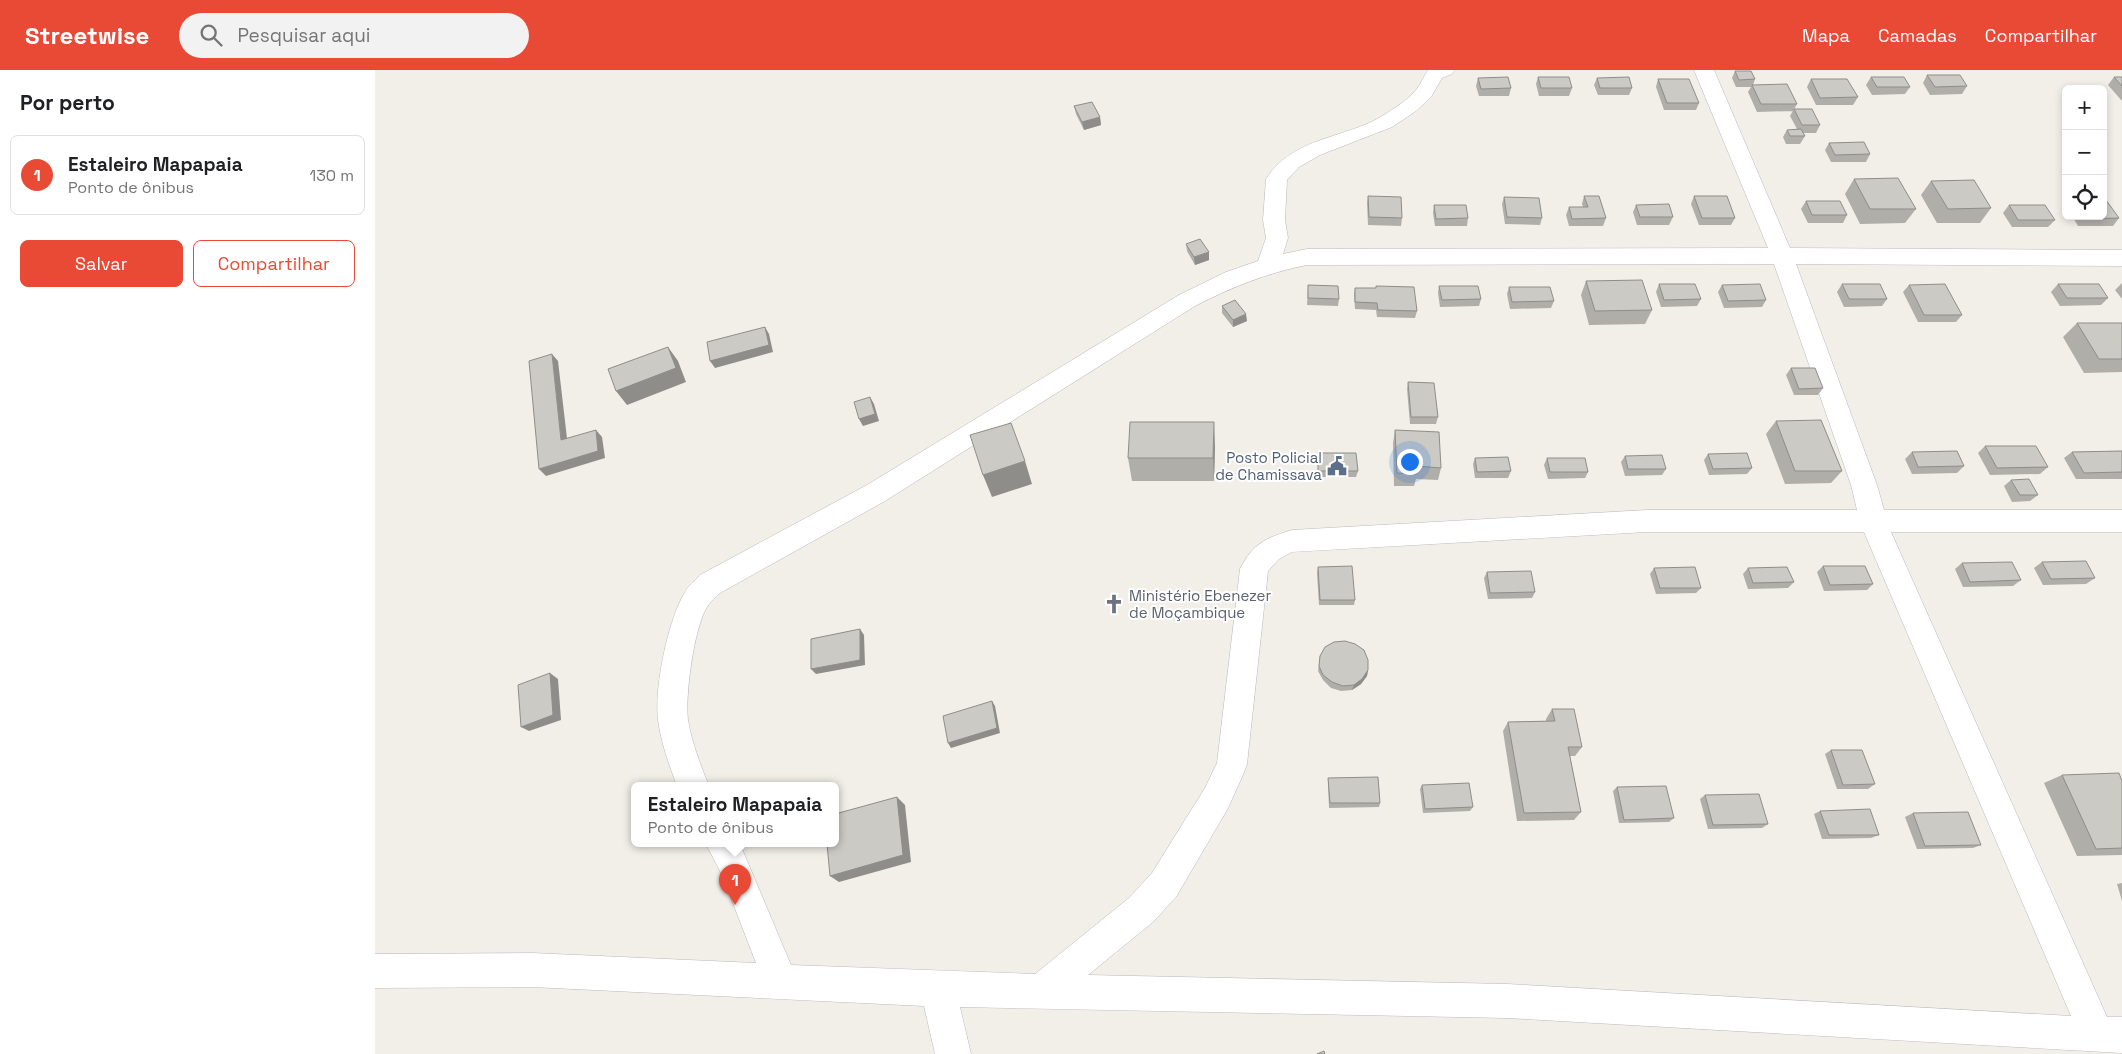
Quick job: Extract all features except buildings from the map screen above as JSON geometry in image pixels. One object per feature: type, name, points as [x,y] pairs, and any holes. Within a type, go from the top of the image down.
[{"type":"street","points":[[1268,266],[1277,238],[1273,220],[1277,179],[1292,162],[1313,150],[1385,123],[1409,106],[1424,92],[1435,74],[1445,70]]},
{"type":"street","points":[[375,971],[532,970],[938,989],[1507,1001],[2115,1037],[1873,521],[1864,485],[1782,256],[1704,70]]},
{"type":"street","points":[[691,782],[680,752],[673,718],[674,675],[685,629],[695,600],[710,584],[876,493],[1123,342],[1153,320],[1231,279],[1285,260],[1307,257],[1782,256],[2122,258]]},
{"type":"street","points":[[1041,990],[1141,910],[1164,885],[1216,799],[1232,764],[1254,570],[1261,556],[1279,545],[1291,541],[1647,521],[2122,522]]},
{"type":"street","points":[[724,847],[734,865],[781,983]]},
{"type":"street","points":[[938,989],[953,1054]]},
{"type":"place","name":"Posto Policial de Chamissava","points":[[1337,466]]},
{"type":"place","name":"Ministério Ebenezer de Moçambique","points":[[1114,604]]},
{"type":"place","name":"Estaleiro Mapapaia","points":[[735,905]]}]
